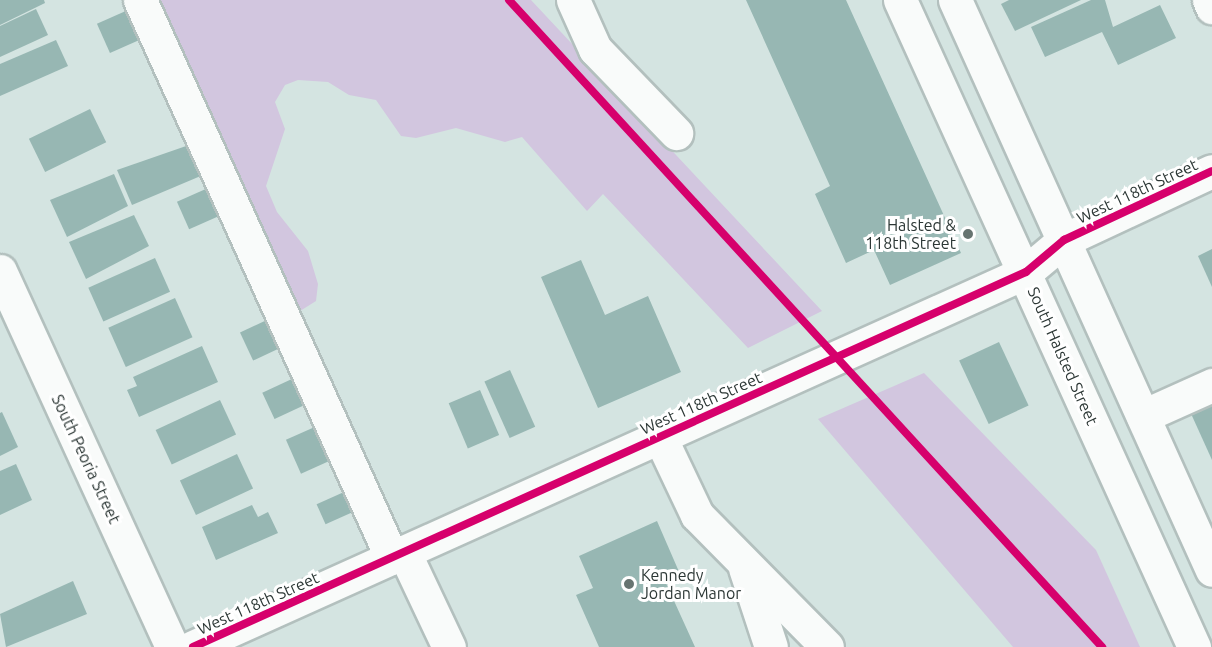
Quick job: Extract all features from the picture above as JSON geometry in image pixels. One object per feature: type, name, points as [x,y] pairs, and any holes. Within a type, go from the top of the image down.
[{"type":"street","points":[[140,0],[398,555],[449,647]]},
{"type":"street","points":[[573,0],[595,49],[676,133]]},
{"type":"street","name":"South Halsted Street","points":[[900,0],[1026,272],[1194,647]]},
{"type":"street","points":[[954,0],[1212,570]]},
{"type":"street","points":[[1209,0],[1212,7]]},
{"type":"street","name":"West 118th Street","points":[[194,647],[1026,272],[1064,240],[1212,171]]},
{"type":"street","name":"South Peoria Street","points":[[0,271],[172,647]]},
{"type":"street","points":[[1143,416],[1212,385]]},
{"type":"street","points":[[660,437],[697,515],[827,647]]},
{"type":"street","points":[[742,561],[771,647]]},
{"type":"shaded area","points":[[157,0],[531,0],[822,311],[748,348],[603,194],[587,211],[522,137],[505,142],[456,128],[416,138],[401,136],[376,100],[349,95],[328,82],[298,80],[285,85],[275,102],[285,129],[266,186],[277,212],[308,251],[318,284],[316,301],[300,311]]},
{"type":"shaded area","points":[[924,373],[1096,550],[1140,647],[1013,647],[818,419]]},
{"type":"building","points":[[0,0],[44,0],[45,3],[0,25]]},
{"type":"building","points":[[746,0],[846,0],[961,253],[890,285],[874,250],[846,263],[815,194],[830,186]]},
{"type":"building","points":[[1009,0],[1081,0],[1015,31],[1001,4]]},
{"type":"building","points":[[1091,0],[1105,0],[1113,27],[1160,5],[1176,38],[1118,65],[1102,32],[1045,57],[1031,27]]},
{"type":"building","points":[[36,9],[48,35],[0,57],[0,26]]},
{"type":"building","points":[[128,10],[141,39],[110,53],[97,24]]},
{"type":"building","points":[[56,40],[68,66],[0,96],[0,64]]},
{"type":"building","points":[[90,109],[106,142],[45,172],[29,139]]},
{"type":"building","points":[[189,145],[203,175],[132,205],[117,170]]},
{"type":"building","points":[[114,174],[128,206],[67,237],[50,200]]},
{"type":"building","points":[[208,188],[220,215],[189,229],[177,202]]},
{"type":"building","points":[[134,215],[149,246],[86,279],[69,242]]},
{"type":"building","points":[[1212,249],[1212,287],[1198,256]]},
{"type":"building","points":[[155,258],[170,292],[103,321],[88,288]]},
{"type":"building","points":[[581,260],[605,315],[648,296],[681,372],[598,408],[541,277]]},
{"type":"building","points":[[175,298],[192,337],[126,367],[108,328]]},
{"type":"building","points":[[269,319],[282,347],[253,361],[240,333]]},
{"type":"building","points":[[999,342],[1029,405],[989,424],[959,361]]},
{"type":"building","points":[[202,346],[218,382],[139,417],[127,390],[137,386],[133,377]]},
{"type":"building","points":[[510,370],[535,427],[510,438],[484,381]]},
{"type":"building","points":[[294,378],[306,404],[275,419],[262,393]]},
{"type":"building","points":[[480,390],[499,435],[468,448],[449,403]]},
{"type":"building","points":[[1212,396],[1212,460],[1188,407]]},
{"type":"building","points":[[220,400],[236,434],[172,464],[156,430]]},
{"type":"building","points":[[2,412],[18,447],[0,456],[0,413]]},
{"type":"building","points":[[317,426],[332,460],[301,474],[286,440]]},
{"type":"building","points":[[237,454],[253,488],[196,515],[180,481]]},
{"type":"building","points":[[16,464],[32,500],[0,515],[0,471]]},
{"type":"building","points":[[344,492],[353,512],[326,524],[317,504]]},
{"type":"building","points":[[252,505],[258,517],[268,512],[278,533],[216,560],[202,527]]},
{"type":"building","name":"Kennedy Jordan Manor","points":[[657,521],[680,574],[665,581],[695,647],[599,647],[576,595],[593,588],[579,556]]},
{"type":"building","points":[[73,581],[87,614],[6,647],[0,614]]},
{"type":"cycle path","points":[[509,0],[1102,647]]},
{"type":"cycle path","points":[[193,647],[1026,272],[1064,240],[1212,171]]},
{"type":"place","name":"Halsted & 118th Street","points":[[968,234]]},
{"type":"place","name":"Kennedy Jordan Manor","points":[[629,584]]}]
